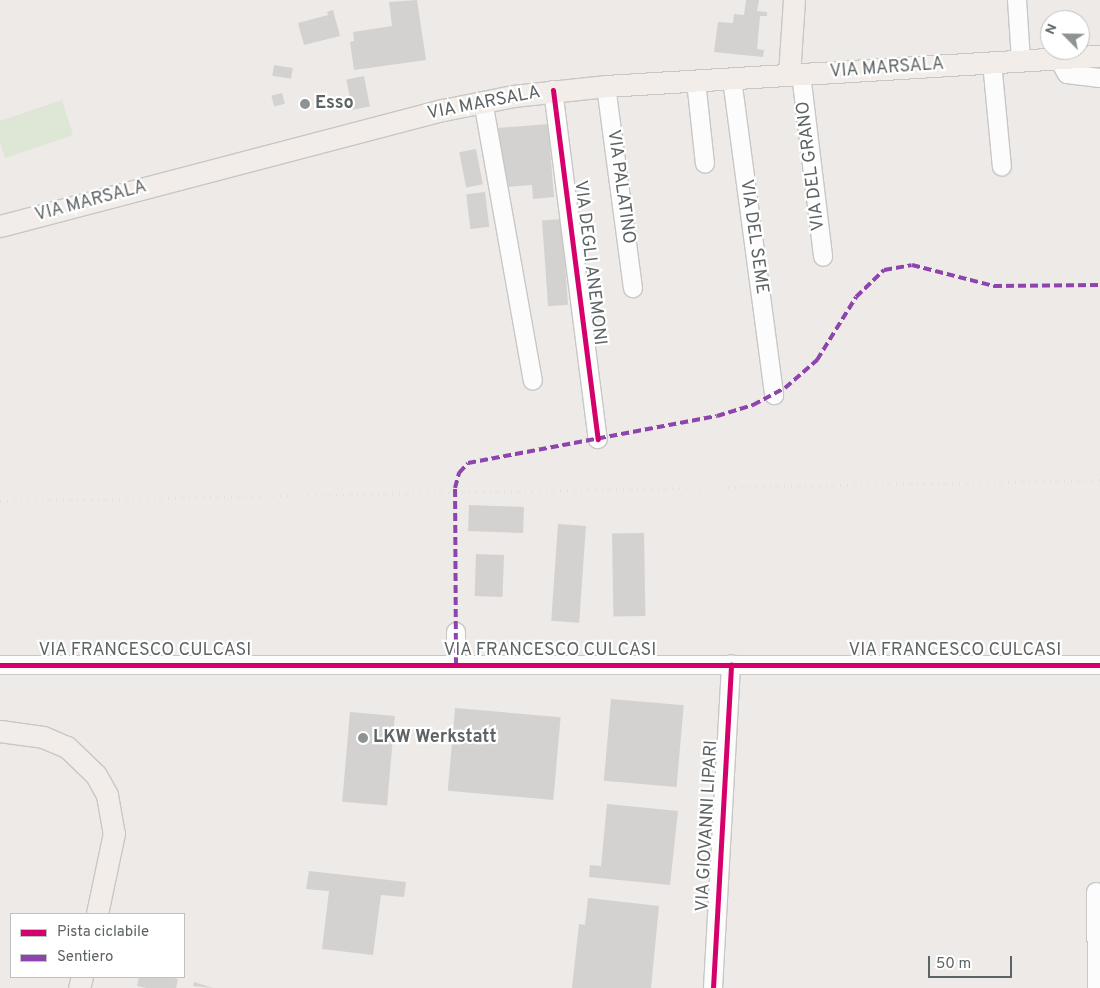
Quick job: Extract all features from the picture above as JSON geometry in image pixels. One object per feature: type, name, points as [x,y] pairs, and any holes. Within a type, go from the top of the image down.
[{"type":"main road","points":[[794,0],[795,75]]},
{"type":"main road","name":"VIA MARSALA","points":[[0,226],[483,102],[553,90],[1040,59]]},
{"type":"main road","points":[[3,731],[43,737],[67,747],[84,761],[107,795],[114,833],[97,913]]},
{"type":"street","points":[[1017,0],[1021,61]]},
{"type":"street","points":[[1059,60],[1067,74],[1100,78]]},
{"type":"street","points":[[992,62],[1002,167]]},
{"type":"street","name":"VIA DEL GRANO","points":[[795,75],[823,257]]},
{"type":"street","name":"VIA DEL SEME","points":[[732,78],[774,395]]},
{"type":"street","points":[[696,81],[705,164]]},
{"type":"street","name":"VIA PALATINO","points":[[606,86],[634,288]]},
{"type":"street","name":"VIA DEGLI ANEMONI","points":[[553,90],[598,438]]},
{"type":"street","points":[[483,102],[533,381]]},
{"type":"street","points":[[456,632],[456,665]]},
{"type":"street","name":"VIA FRANCESCO CULCASI","points":[[0,665],[1100,665]]},
{"type":"street","name":"VIA GIOVANNI LIPARI","points":[[713,988],[731,665]]},
{"type":"street","points":[[1096,892],[1097,988]]},
{"type":"green space","points":[[62,100],[73,135],[5,158],[0,142],[0,121]]},
{"type":"building","points":[[417,0],[426,60],[354,70],[350,42],[354,41],[353,32],[392,26],[389,2]]},
{"type":"building","points":[[746,0],[759,0],[757,11],[767,12],[767,16],[760,16],[757,49],[764,50],[763,57],[714,52],[718,22],[733,23],[734,14],[744,15]]},
{"type":"building","points":[[333,10],[340,36],[304,45],[298,23],[328,15],[327,12]]},
{"type":"building","points":[[274,65],[293,68],[291,79],[272,76]]},
{"type":"building","points":[[364,76],[370,106],[352,110],[346,79]]},
{"type":"building","points":[[282,93],[285,104],[274,106],[271,96]]},
{"type":"building","points":[[548,124],[554,197],[533,199],[532,185],[504,187],[497,128]]},
{"type":"building","points":[[476,149],[483,184],[466,188],[459,152]]},
{"type":"building","points":[[485,192],[489,227],[470,229],[466,194]]},
{"type":"building","points":[[562,219],[568,305],[548,306],[542,220]]},
{"type":"building","points":[[469,505],[524,507],[523,533],[468,531]]},
{"type":"building","points":[[558,524],[586,526],[579,623],[551,621]]},
{"type":"building","points":[[644,533],[645,616],[613,617],[612,534]]},
{"type":"building","points":[[476,554],[504,555],[503,597],[475,596]]},
{"type":"building","points":[[611,699],[684,705],[677,787],[604,781]]},
{"type":"building","points":[[455,708],[561,717],[553,800],[448,791]]},
{"type":"building","points":[[350,712],[395,716],[387,806],[342,802]]},
{"type":"building","points":[[607,804],[678,811],[670,885],[589,877],[590,865],[601,866]]},
{"type":"building","points":[[309,871],[406,882],[404,897],[381,895],[373,955],[322,949],[329,891],[306,889]]},
{"type":"building","points":[[588,898],[659,906],[651,988],[572,988],[579,924],[585,925]]},
{"type":"building","points":[[139,978],[178,979],[176,988],[146,988],[137,986]]},
{"type":"building","points":[[194,982],[213,988],[193,986]]},
{"type":"railway","points":[[0,501],[1100,480]]},
{"type":"marked path","points":[[456,665],[455,488],[459,473],[468,463],[717,416],[753,405],[785,388],[817,360],[856,297],[884,270],[912,265],[994,286],[1100,285]]},
{"type":"cycle path","points":[[553,90],[598,439]]},
{"type":"cycle path","points":[[0,665],[1100,665]]},
{"type":"cycle path","points":[[713,988],[731,665]]},
{"type":"place","name":"Esso","points":[[305,104]]},
{"type":"place","name":"LKW Werkstatt","points":[[363,738]]}]
